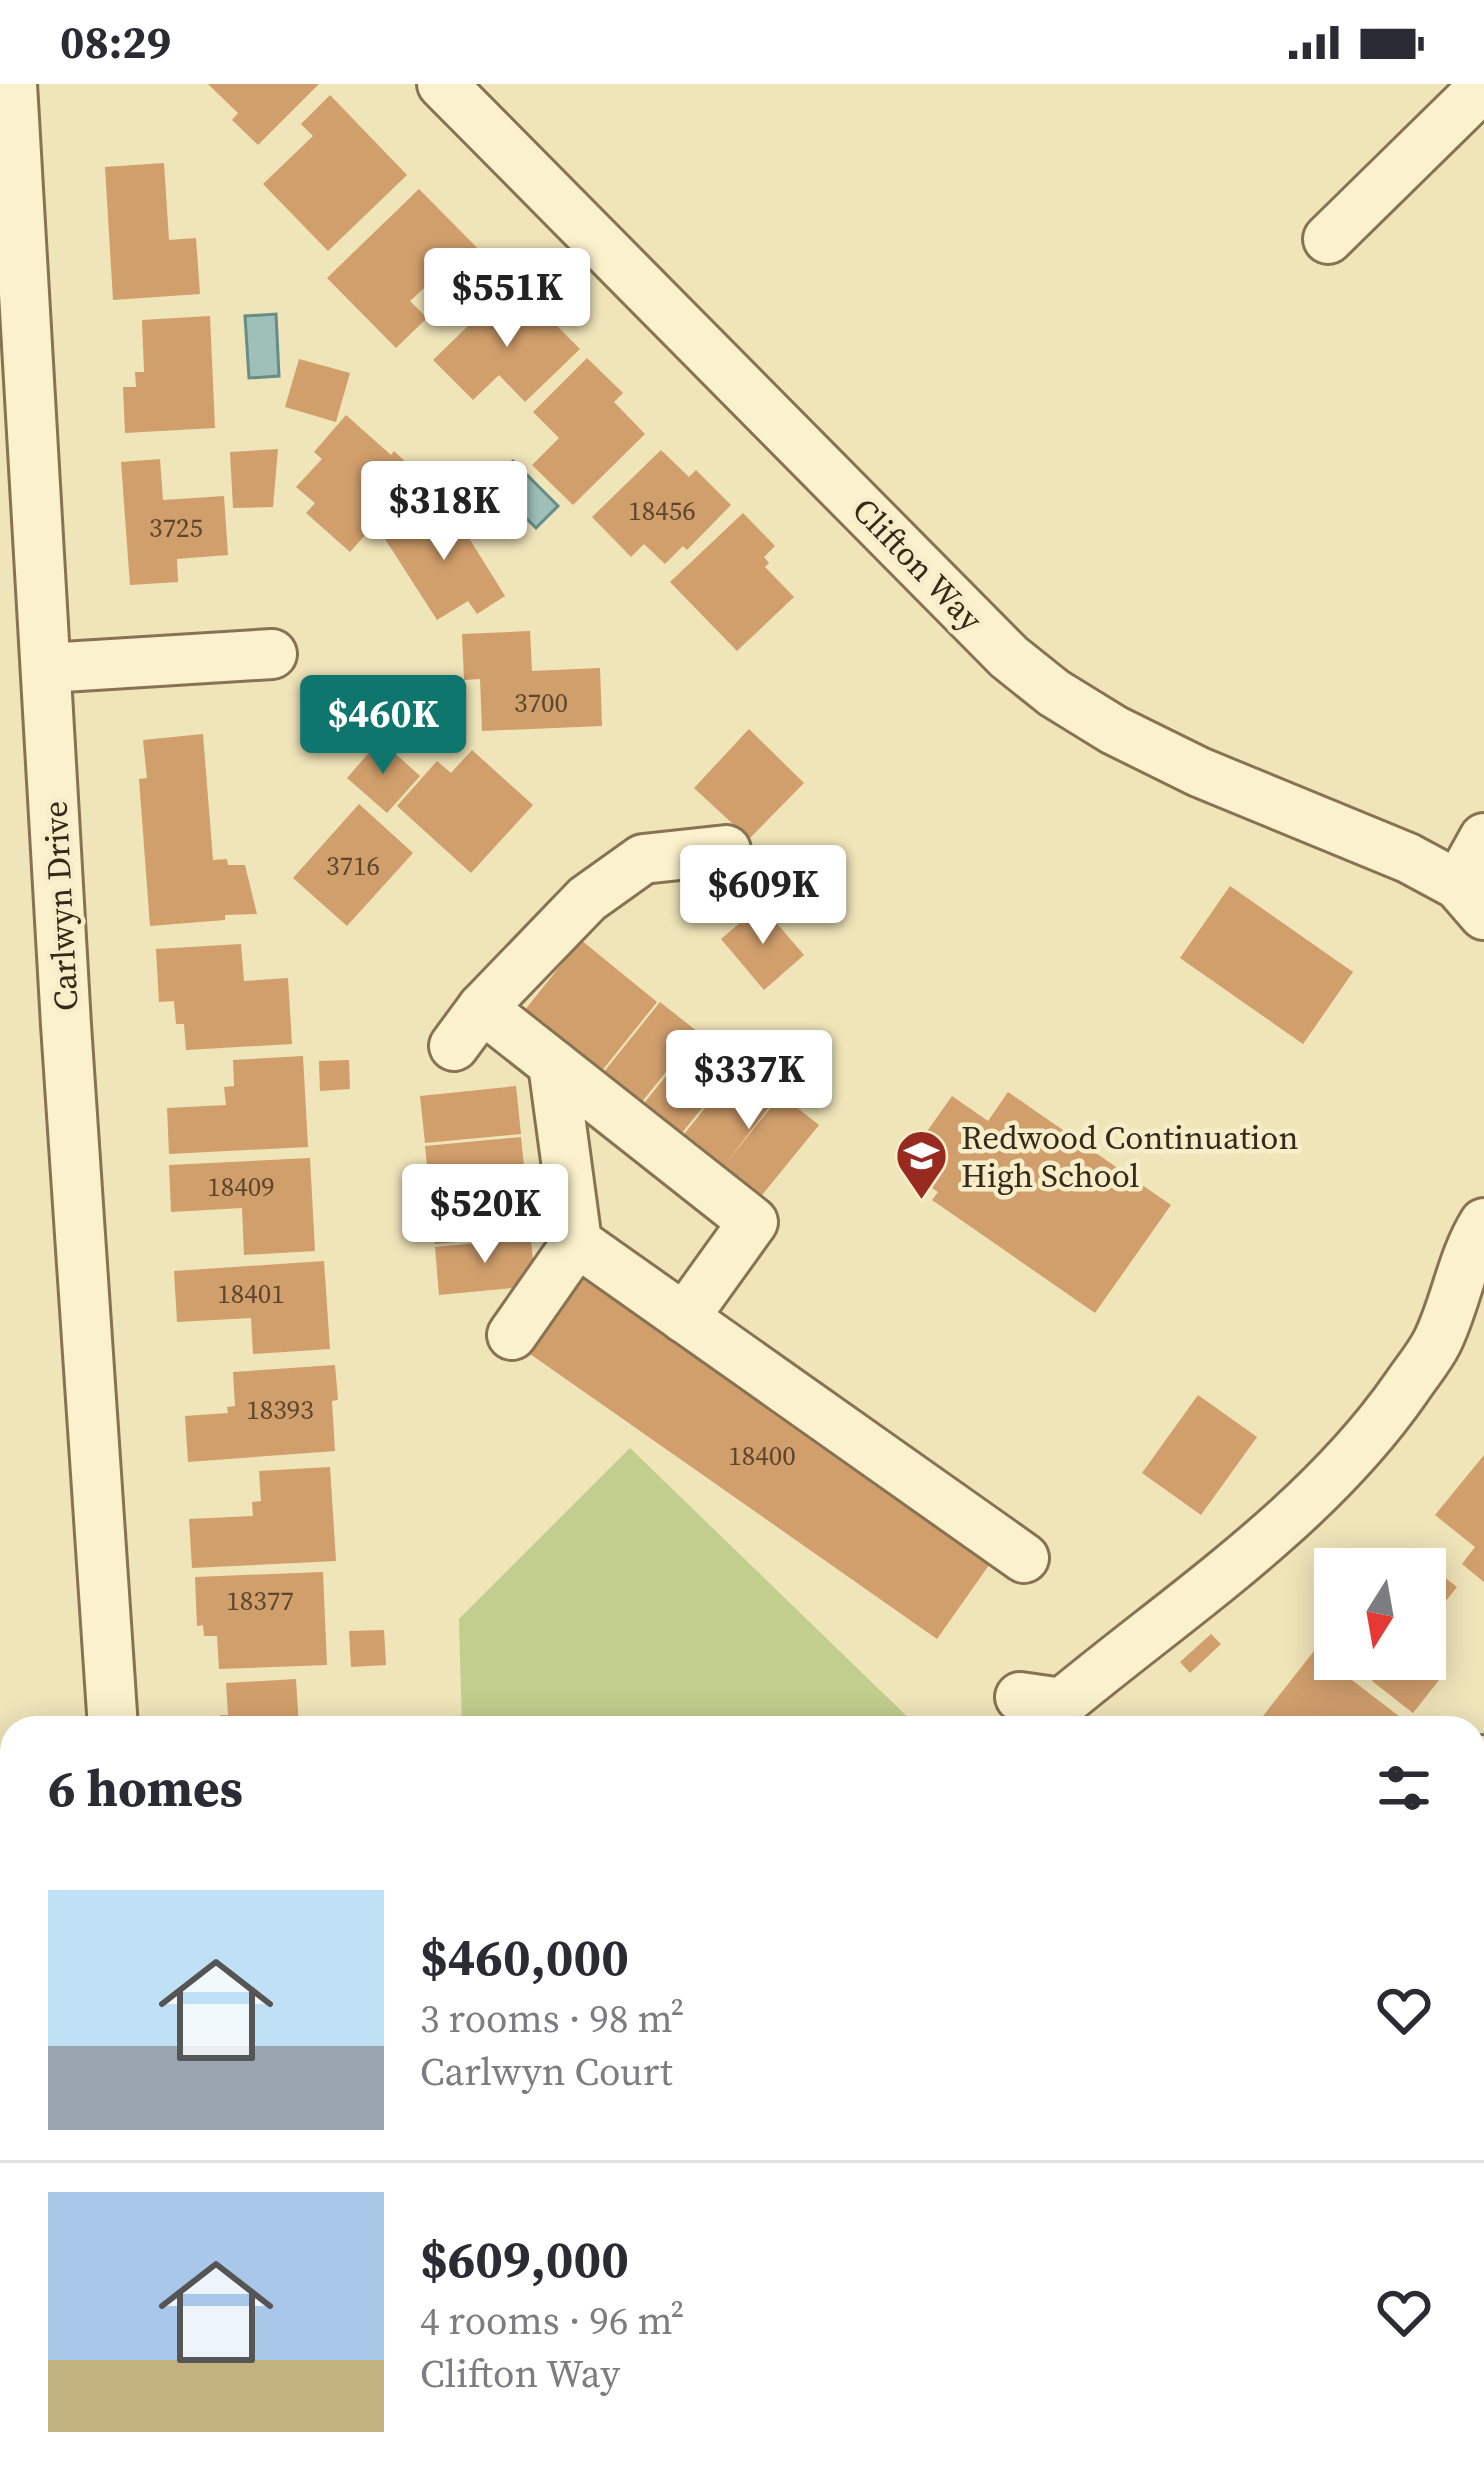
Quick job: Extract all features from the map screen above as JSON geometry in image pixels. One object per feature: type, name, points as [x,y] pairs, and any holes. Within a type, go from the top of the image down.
[{"type":"street","name":"Carlwyn Drive","points":[[12,84],[66,1025],[112,1716]]},
{"type":"street","name":"Clifton Way","points":[[442,84],[1009,657],[1054,693],[1114,730],[1199,772],[1408,858],[1471,900]]},
{"type":"street","points":[[1328,239],[1484,86]]},
{"type":"street","points":[[46,668],[272,653]]},
{"type":"street","points":[[1471,900],[1484,838]]},
{"type":"street","points":[[684,1318],[753,1222],[553,1064],[468,1027],[587,899],[643,859],[726,850]]},
{"type":"street","points":[[512,1335],[577,1242],[553,1064]]},
{"type":"street","points":[[1020,1697],[1062,1703],[1201,1593],[1351,1458],[1437,1342],[1473,1240],[1484,1222]]},
{"type":"street","points":[[577,1242],[1024,1558]]},
{"type":"green space","points":[[630,1448],[907,1716],[462,1716],[459,1619]]},
{"type":"water","points":[[276,314],[279,376],[249,378],[245,316]]},
{"type":"water","points":[[513,461],[558,506],[536,528],[491,483]]},
{"type":"building","points":[[208,84],[319,84],[258,145],[232,120],[238,113]]},
{"type":"building","points":[[330,95],[407,175],[328,251],[263,184],[313,136],[301,124]]},
{"type":"building","points":[[164,163],[169,240],[196,238],[200,294],[113,300],[105,167]]},
{"type":"building","points":[[419,189],[502,273],[467,308],[436,277],[410,301],[427,318],[396,348],[327,278]]},
{"type":"building","points":[[505,290],[533,319],[542,311],[580,349],[525,402],[499,375],[473,400],[433,360]]},
{"type":"building","points":[[210,316],[215,428],[125,433],[123,387],[136,387],[135,372],[144,372],[142,320]]},
{"type":"building","points":[[587,358],[623,393],[614,402],[645,434],[573,505],[532,465],[559,438],[533,412]]},
{"type":"building","points":[[299,359],[350,373],[336,422],[285,407]]},
{"type":"building","points":[[346,415],[391,455],[394,451],[417,477],[350,552],[306,513],[315,503],[296,487],[322,459],[314,452]]},
{"type":"building","points":[[278,449],[273,507],[233,508],[230,452]]},
{"type":"building","points":[[661,450],[689,477],[696,470],[731,505],[687,550],[683,546],[665,564],[644,544],[631,557],[592,517]]},
{"type":"building","points":[[160,459],[163,500],[224,496],[228,555],[177,559],[178,582],[130,585],[121,462]]},
{"type":"building","points":[[446,501],[505,596],[477,614],[468,601],[437,620],[385,539]]},
{"type":"building","points":[[743,513],[775,546],[764,557],[769,563],[765,567],[794,597],[737,651],[670,582]]},
{"type":"building","points":[[530,631],[532,671],[600,668],[602,726],[482,731],[480,679],[464,680],[462,634]]},
{"type":"building","points":[[749,729],[804,783],[749,839],[694,788]]},
{"type":"building","points":[[203,734],[213,860],[245,865],[257,914],[150,926],[139,779],[147,778],[143,740]]},
{"type":"building","points":[[380,740],[420,776],[387,813],[347,778]]},
{"type":"building","points":[[472,750],[533,805],[471,873],[397,806],[437,761],[451,773]]},
{"type":"building","points":[[359,804],[413,853],[347,926],[293,878]]},
{"type":"building","points":[[1230,886],[1353,972],[1303,1044],[1180,958]]},
{"type":"building","points":[[761,905],[804,955],[764,990],[721,939]]},
{"type":"building","points":[[581,940],[657,1002],[597,1077],[520,1016]]},
{"type":"building","points":[[241,944],[244,981],[288,978],[292,1044],[186,1050],[184,1024],[176,1024],[174,1001],[159,1002],[156,949]]},
{"type":"building","points":[[660,1002],[698,1032],[637,1108],[599,1078]]},
{"type":"building","points":[[701,1033],[738,1063],[678,1138],[640,1108]]},
{"type":"building","points":[[303,1056],[308,1147],[169,1154],[167,1108],[226,1105],[224,1087],[234,1086],[233,1060]]},
{"type":"building","points":[[349,1060],[350,1089],[320,1091],[319,1061]]},
{"type":"building","points":[[741,1064],[779,1094],[727,1162],[781,1095],[819,1125],[758,1200],[680,1139]]},
{"type":"building","points":[[516,1086],[521,1134],[425,1143],[420,1096]]},
{"type":"building","points":[[1008,1092],[1171,1205],[1095,1313],[932,1200],[938,1192],[902,1167],[952,1096],[988,1121]]},
{"type":"building","points":[[521,1137],[531,1235],[435,1244],[425,1146]]},
{"type":"building","points":[[310,1158],[315,1251],[244,1255],[242,1208],[171,1212],[169,1165]]},
{"type":"building","points":[[531,1238],[535,1286],[439,1295],[435,1247]]},
{"type":"building","points":[[324,1261],[330,1349],[253,1354],[251,1318],[177,1322],[174,1271]]},
{"type":"building","points":[[587,1273],[994,1558],[937,1639],[530,1354]]},
{"type":"building","points":[[335,1365],[335,1451],[188,1462],[185,1416],[228,1413],[227,1407],[235,1406],[233,1372]]},
{"type":"building","points":[[1198,1395],[1257,1437],[1201,1515],[1142,1473]]},
{"type":"building","points":[[1484,1455],[1484,1582],[1462,1564],[1475,1547],[1435,1515]]},
{"type":"building","points":[[330,1467],[336,1561],[192,1568],[189,1519],[253,1516],[252,1502],[261,1501],[259,1471]]},
{"type":"building","points":[[323,1572],[327,1665],[219,1669],[217,1636],[204,1636],[203,1625],[197,1626],[195,1577]]},
{"type":"building","points":[[1446,1578],[1457,1587],[1446,1601]]},
{"type":"building","points":[[384,1630],[386,1665],[351,1667],[349,1631]]},
{"type":"building","points":[[1211,1634],[1221,1644],[1190,1673],[1180,1662]]},
{"type":"building","points":[[1314,1651],[1314,1680],[1352,1680],[1399,1716],[1263,1716]]},
{"type":"building","points":[[296,1679],[298,1716],[220,1716],[228,1715],[226,1683]]},
{"type":"building","points":[[1373,1680],[1439,1680],[1413,1713]]},
{"type":"place","name":"Redwood Continuation High School","points":[[922,1202]]}]
